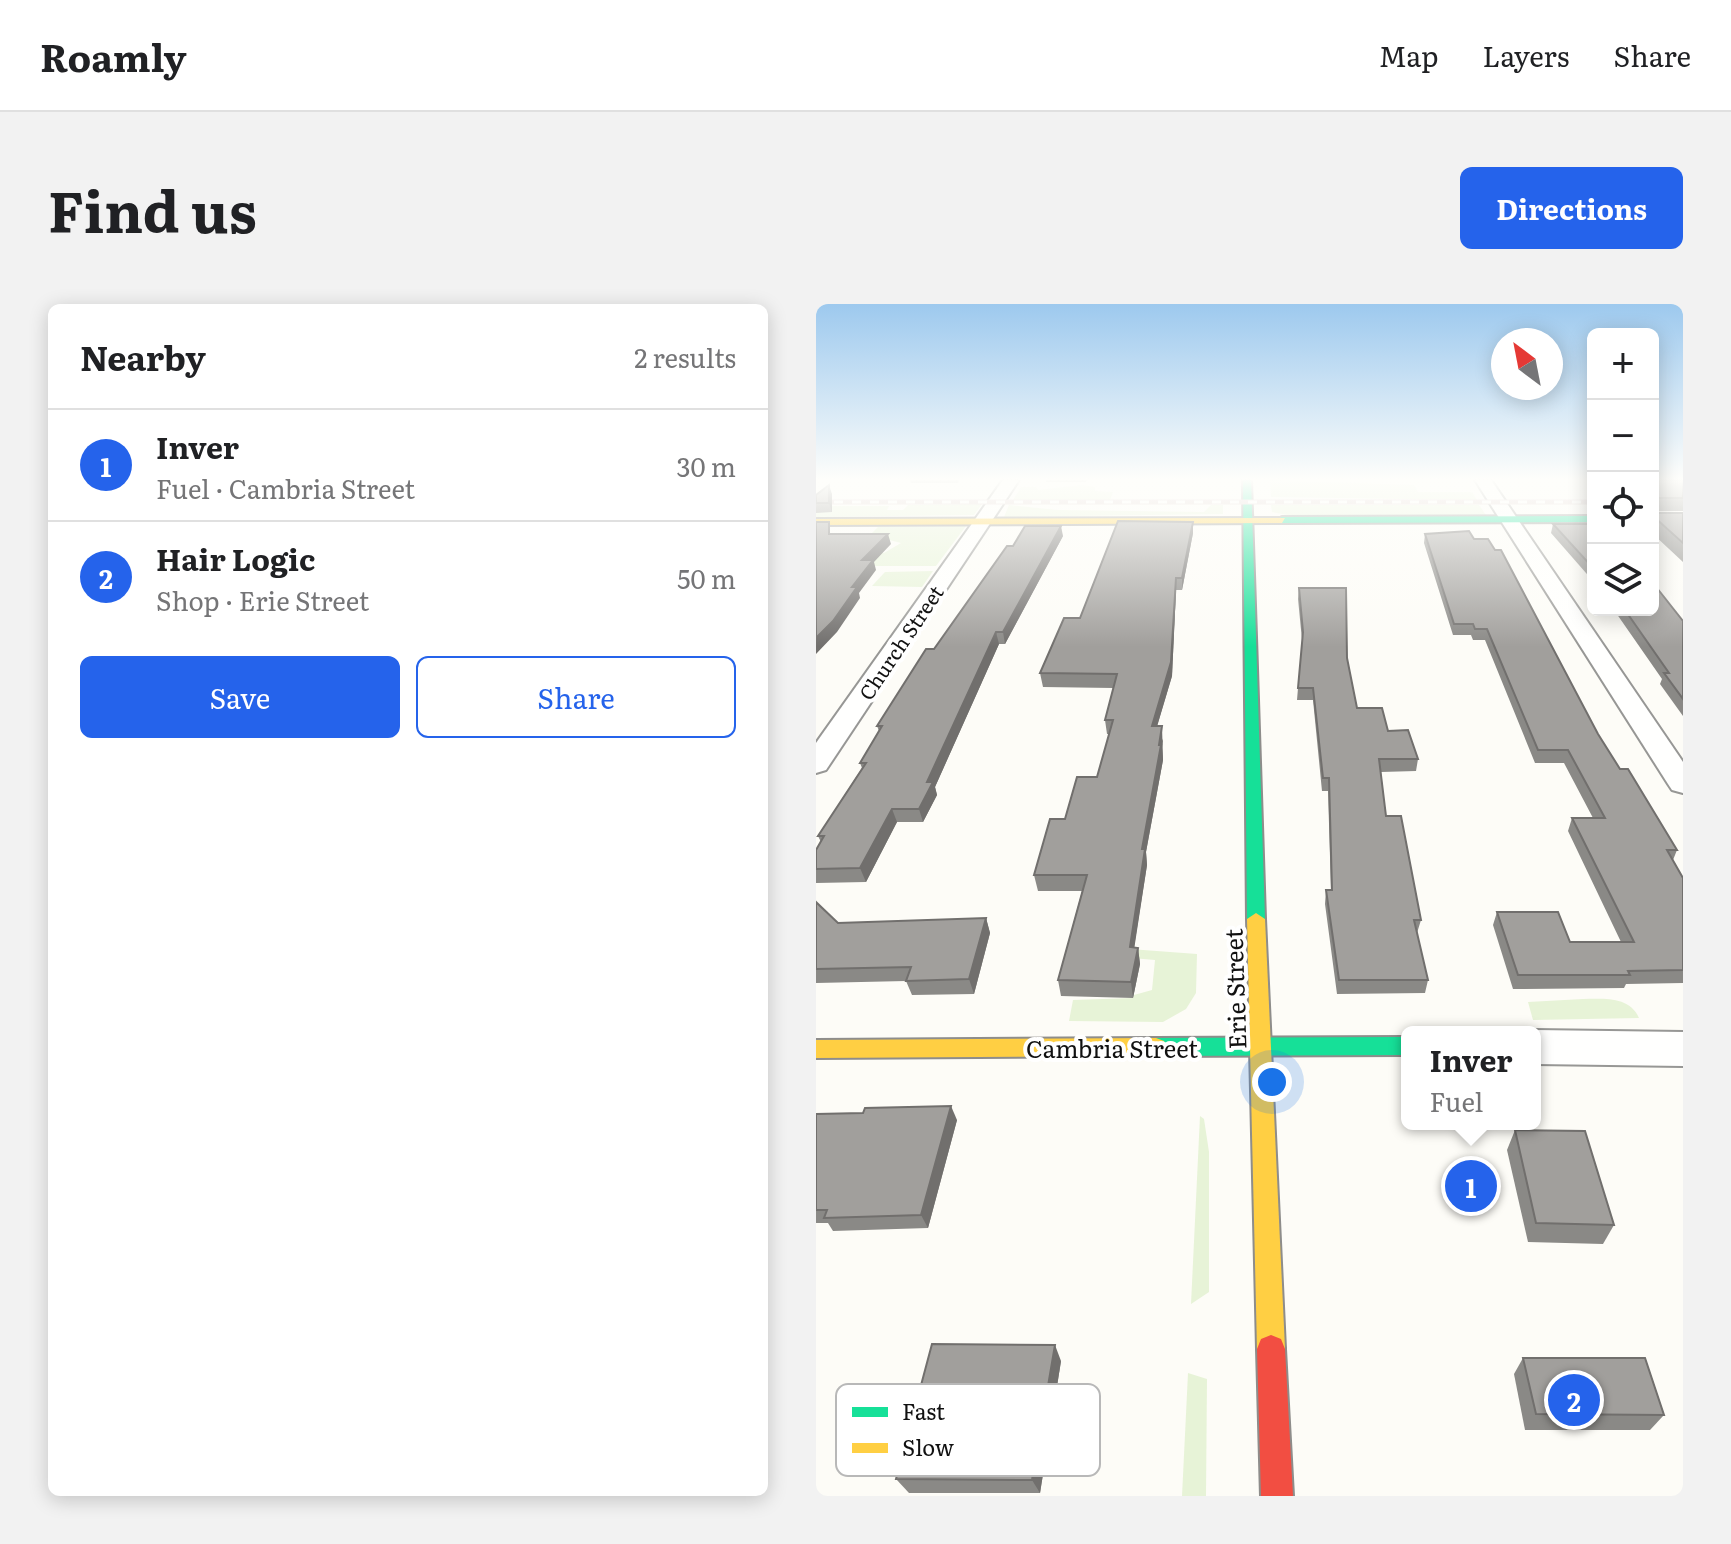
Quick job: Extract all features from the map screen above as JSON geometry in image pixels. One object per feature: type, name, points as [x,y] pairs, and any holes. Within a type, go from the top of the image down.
[{"type":"street","name":"Church Street","points":[[816,764],[973,536]]},
{"type":"street","name":"Erie Street","points":[[1248,536],[1260,1047],[1277,1496]]},
{"type":"street","points":[[1519,536],[1683,784]]},
{"type":"street","name":"Cambria Street","points":[[816,1049],[1401,1046]]},
{"type":"street","points":[[1541,1047],[1683,1049]]},
{"type":"green space","points":[[872,536],[959,536],[936,566],[873,566],[853,555],[884,553],[901,543]]},
{"type":"green space","points":[[933,571],[922,587],[872,586],[885,572]]},
{"type":"green space","points":[[1076,945],[1197,954],[1196,993],[1186,1009],[1163,1022],[1069,1021],[1073,1000],[1133,998],[1152,990],[1155,960],[1073,953]]},
{"type":"green space","points":[[1583,999],[1622,1002],[1639,1018],[1533,1020],[1528,1002]]},
{"type":"green space","points":[[1200,1116],[1204,1119],[1209,1152],[1209,1292],[1191,1304]]},
{"type":"green space","points":[[1188,1373],[1207,1379],[1206,1496],[1182,1496]]},
{"type":"building","points":[[816,536],[886,536],[862,560],[873,560],[852,587],[857,587],[833,621],[816,638]]},
{"type":"building","points":[[1019,536],[1056,536],[1003,632],[996,632],[927,782],[933,782],[919,809],[892,809],[860,868],[816,869],[816,850],[824,836],[818,836],[866,763],[860,763],[882,726],[877,726],[926,649],[934,649],[1007,546],[1013,546]]},
{"type":"building","points":[[1112,536],[1190,536],[1182,578],[1176,578],[1171,662],[1152,726],[1162,726],[1161,745],[1142,849],[1145,849],[1130,947],[1138,948],[1131,982],[1058,980],[1087,875],[1034,875],[1050,819],[1065,819],[1077,777],[1097,777],[1113,720],[1105,720],[1117,674],[1040,673],[1064,618],[1080,618]]},
{"type":"building","points":[[1426,536],[1472,536],[1474,539],[1488,539],[1495,550],[1501,550],[1598,734],[1620,769],[1628,769],[1677,850],[1667,850],[1683,878],[1683,970],[1628,971],[1630,975],[1518,975],[1497,912],[1558,912],[1570,942],[1634,942],[1572,818],[1605,818],[1568,750],[1538,750],[1487,629],[1475,629],[1473,624],[1454,624]]},
{"type":"building","points":[[1564,536],[1587,536],[1587,561]]},
{"type":"building","points":[[1299,588],[1346,588],[1347,658],[1357,708],[1382,708],[1388,731],[1408,730],[1418,759],[1379,759],[1386,816],[1401,816],[1421,920],[1414,920],[1428,980],[1339,980],[1326,890],[1332,890],[1329,778],[1323,778],[1313,688],[1298,688],[1303,632]]},
{"type":"building","points":[[1659,591],[1683,621],[1683,699],[1664,673],[1669,673],[1629,616],[1659,616]]},
{"type":"building","points":[[816,902],[838,923],[986,918],[969,979],[906,981],[911,967],[816,969]]},
{"type":"building","points":[[951,1106],[921,1215],[824,1218],[827,1210],[816,1210],[816,1114],[863,1113],[865,1108]]},
{"type":"building","points":[[1515,1130],[1585,1131],[1614,1225],[1536,1223]]},
{"type":"building","points":[[932,1344],[1055,1345],[1048,1384],[921,1384]]},
{"type":"building","points":[[1523,1358],[1645,1358],[1664,1415],[1536,1414]]},
{"type":"building","points":[[897,1476],[1033,1476],[1032,1480],[896,1479]]},
{"type":"traffic: fast","points":[[1248,536],[1256,919]]},
{"type":"traffic: fast","points":[[1156,1047],[1401,1046]]},
{"type":"traffic: slow","points":[[1256,919],[1271,1349]]},
{"type":"traffic: slow","points":[[816,1049],[1156,1047]]},
{"type":"traffic: jam","points":[[1271,1349],[1277,1496]]},
{"type":"place","name":"Inver","points":[[1471,1186]]},
{"type":"place","name":"Hair Logic","points":[[1574,1400]]}]
